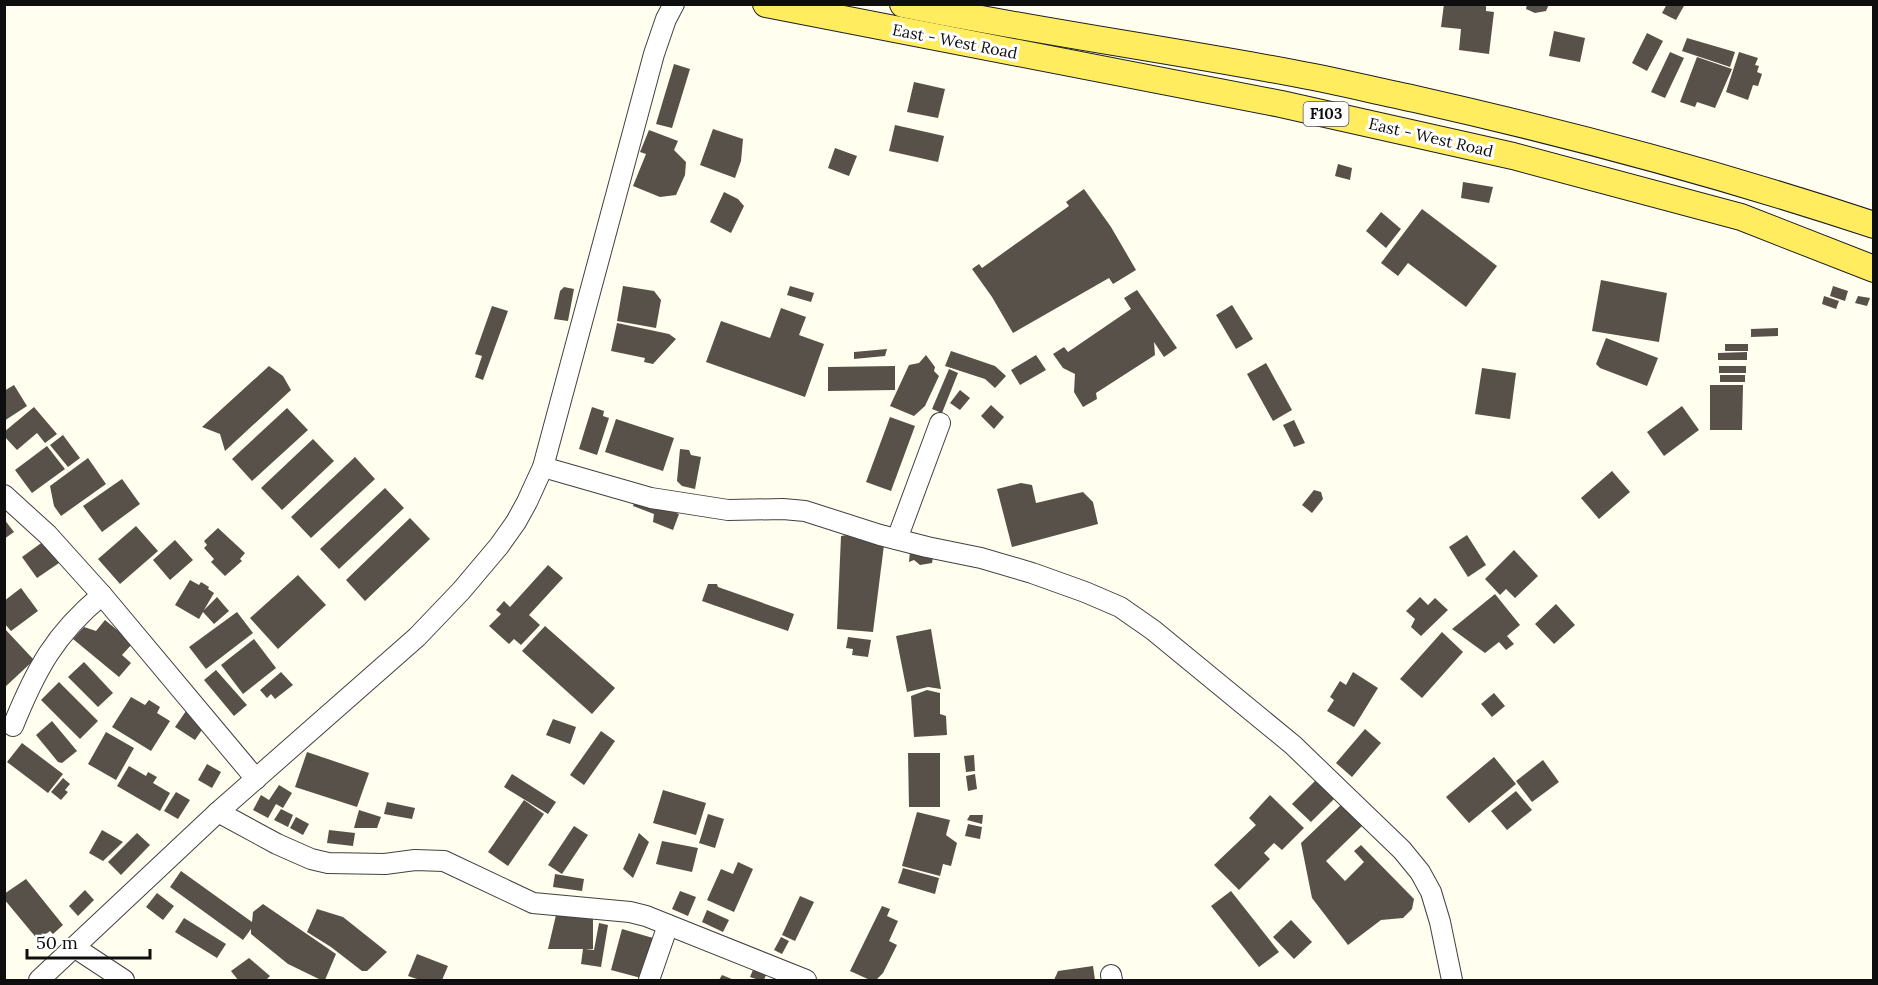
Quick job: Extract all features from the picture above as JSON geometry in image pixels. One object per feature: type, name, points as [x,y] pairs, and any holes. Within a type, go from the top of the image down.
[{"type":"main road","name":"East - West Road","points":[[766,4],[1281,104],[1502,153],[1741,217],[1874,269]]},
{"type":"main road","name":"East - West Road","points":[[903,4],[992,22],[1299,74],[1486,115],[1678,164],[1874,225]]},
{"type":"street","points":[[39,981],[218,812],[417,637],[483,566],[516,522],[543,467],[654,54],[666,19],[674,4]]},
{"type":"street","points":[[897,539],[940,423]]},
{"type":"street","points":[[543,467],[651,498],[728,510],[783,508],[805,511],[897,539],[981,558],[1085,592],[1120,607],[1154,630],[1293,745],[1402,850],[1420,872],[1431,892],[1440,922],[1452,981]]},
{"type":"street","points":[[4,495],[48,534],[256,779]]},
{"type":"street","points":[[13,726],[27,691],[56,640],[80,613],[102,595]]},
{"type":"street","points":[[218,812],[277,844],[311,859],[328,863],[385,864],[415,860],[444,861],[532,903],[630,912],[806,981]]},
{"type":"street","points":[[649,981],[668,925]]},
{"type":"street","points":[[74,947],[124,981]]},
{"type":"building","points":[[1444,4],[1486,4],[1486,11],[1494,12],[1489,54],[1459,50],[1461,29],[1441,27]]},
{"type":"building","points":[[1527,4],[1549,4],[1546,11],[1535,13],[1526,9]]},
{"type":"building","points":[[1667,4],[1685,4],[1676,20],[1662,13]]},
{"type":"building","points":[[1554,31],[1585,38],[1580,62],[1549,56]]},
{"type":"building","points":[[1647,33],[1663,41],[1647,71],[1632,63]]},
{"type":"building","points":[[1687,38],[1735,52],[1730,67],[1682,51]]},
{"type":"building","points":[[1670,52],[1684,58],[1665,98],[1651,92]]},
{"type":"building","points":[[1739,52],[1758,58],[1755,65],[1759,66],[1757,72],[1762,74],[1758,86],[1753,85],[1748,100],[1726,92]]},
{"type":"building","points":[[1697,57],[1732,69],[1715,108],[1697,102],[1695,107],[1680,102]]},
{"type":"building","points":[[674,64],[690,69],[672,128],[656,124]]},
{"type":"building","points":[[914,82],[945,89],[938,118],[907,112]]},
{"type":"building","points":[[895,125],[944,136],[938,162],[889,151]]},
{"type":"building","points":[[713,129],[743,139],[741,161],[735,178],[700,165]]},
{"type":"building","points":[[649,130],[678,141],[674,150],[686,162],[685,175],[676,195],[660,197],[633,186],[646,154],[640,152]]},
{"type":"building","points":[[835,148],[857,156],[849,176],[828,168]]},
{"type":"building","points":[[1338,164],[1352,168],[1350,180],[1335,176]]},
{"type":"building","points":[[1463,182],[1493,187],[1489,203],[1461,198]]},
{"type":"building","points":[[1084,189],[1111,227],[1136,270],[1113,284],[1109,278],[1013,333],[972,269],[979,264],[982,268],[1069,206],[1066,202]]},
{"type":"building","points":[[724,192],[738,199],[744,206],[731,233],[710,222]]},
{"type":"building","points":[[1422,209],[1497,266],[1466,307],[1408,263],[1398,276],[1381,263]]},
{"type":"building","points":[[1381,212],[1401,229],[1386,248],[1366,231]]},
{"type":"building","points":[[1601,280],[1667,293],[1659,342],[1592,331]]},
{"type":"building","points":[[623,286],[654,291],[661,300],[656,328],[617,321]]},
{"type":"building","points":[[790,286],[814,293],[811,302],[787,295]]},
{"type":"building","points":[[1833,286],[1848,291],[1845,301],[1830,296]]},
{"type":"building","points":[[564,287],[574,289],[568,321],[554,319],[560,291]]},
{"type":"building","points":[[1137,290],[1177,348],[1164,357],[1154,342],[1155,355],[1096,393],[1097,399],[1083,407],[1074,392],[1075,374],[1063,368],[1053,354],[1064,347],[1068,352],[1131,309],[1124,298]]},
{"type":"building","points":[[1824,296],[1839,301],[1836,309],[1822,304]]},
{"type":"building","points":[[1858,296],[1870,298],[1867,306],[1855,303]]},
{"type":"building","points":[[1232,305],[1253,339],[1236,349],[1216,315]]},
{"type":"building","points":[[492,306],[508,311],[483,380],[475,377],[482,356],[475,354]]},
{"type":"building","points":[[781,308],[806,317],[799,335],[824,344],[805,397],[706,362],[721,321],[770,338]]},
{"type":"building","points":[[617,323],[669,334],[676,339],[653,364],[644,362],[645,358],[611,351]]},
{"type":"building","points":[[1778,328],[1778,336],[1751,337],[1751,329]]},
{"type":"building","points":[[1606,338],[1658,358],[1647,386],[1600,368],[1596,364]]},
{"type":"building","points":[[1725,344],[1748,344],[1748,351],[1725,351]]},
{"type":"building","points":[[887,349],[885,356],[854,359],[854,352]]},
{"type":"building","points":[[951,351],[995,366],[1006,376],[995,388],[985,379],[945,366]]},
{"type":"building","points":[[1747,352],[1747,360],[1718,360],[1718,353]]},
{"type":"building","points":[[926,355],[939,376],[925,406],[914,416],[890,406],[909,365],[919,363]]},
{"type":"building","points":[[1036,355],[1046,370],[1020,385],[1011,370]]},
{"type":"building","points":[[1266,363],[1292,410],[1273,421],[1247,374]]},
{"type":"building","points":[[269,366],[283,376],[291,390],[225,451],[220,434],[202,427]]},
{"type":"building","points":[[895,366],[895,390],[828,391],[828,367]]},
{"type":"building","points":[[1719,366],[1746,366],[1746,373],[1719,373]]},
{"type":"building","points":[[1482,368],[1516,373],[1510,419],[1475,414]]},
{"type":"building","points":[[949,369],[958,373],[942,413],[932,409]]},
{"type":"building","points":[[1720,375],[1745,375],[1745,382],[1720,382]]},
{"type":"building","points":[[14,385],[27,406],[4,421],[4,391]]},
{"type":"building","points":[[1710,385],[1743,385],[1742,430],[1710,430]]},
{"type":"building","points":[[960,390],[970,398],[960,410],[950,403]]},
{"type":"building","points":[[991,405],[1004,417],[994,429],[981,416]]},
{"type":"building","points":[[1682,406],[1699,430],[1664,456],[1647,432]]},
{"type":"building","points":[[34,407],[57,434],[45,443],[37,433],[17,450],[4,436],[4,432]]},
{"type":"building","points":[[592,407],[604,411],[603,416],[609,418],[597,455],[579,449]]},
{"type":"building","points":[[287,408],[308,430],[252,481],[232,459]]},
{"type":"building","points":[[890,417],[915,426],[891,491],[866,482]]},
{"type":"building","points":[[616,419],[674,438],[663,471],[605,452]]},
{"type":"building","points":[[1294,420],[1305,443],[1294,447],[1283,425]]},
{"type":"building","points":[[63,435],[80,458],[68,467],[50,445]]},
{"type":"building","points":[[313,439],[334,461],[282,510],[261,488]]},
{"type":"building","points":[[47,446],[65,469],[32,493],[15,470]]},
{"type":"building","points":[[680,449],[689,450],[691,455],[701,457],[695,489],[682,486],[677,481]]},
{"type":"building","points":[[355,457],[375,479],[311,538],[291,517]]},
{"type":"building","points":[[88,458],[106,484],[61,516],[54,506],[50,486]]},
{"type":"building","points":[[1612,471],[1630,492],[1599,519],[1581,498]]},
{"type":"building","points":[[122,479],[140,504],[102,532],[83,506]]},
{"type":"building","points":[[1021,483],[1032,485],[1036,503],[1083,492],[1093,502],[1098,524],[1012,547],[997,489]]},
{"type":"building","points":[[385,488],[404,508],[339,569],[320,549]]},
{"type":"building","points":[[1314,490],[1321,492],[1323,499],[1312,513],[1302,505]]},
{"type":"building","points":[[636,498],[679,514],[673,530],[653,522],[654,514],[633,506]]},
{"type":"building","points":[[410,518],[430,539],[365,601],[346,580]]},
{"type":"building","points":[[4,519],[14,532],[4,539]]},
{"type":"building","points":[[136,526],[158,551],[120,584],[98,559]]},
{"type":"building","points":[[218,528],[245,553],[240,559],[242,561],[225,576],[211,562],[214,559],[204,548],[207,545],[204,541]]},
{"type":"building","points":[[864,532],[884,545],[873,632],[837,629],[841,536]]},
{"type":"building","points":[[1467,535],[1486,565],[1468,577],[1449,547]]},
{"type":"building","points":[[175,540],[193,560],[170,580],[153,560]]},
{"type":"building","points":[[44,541],[59,563],[37,578],[22,557]]},
{"type":"building","points":[[1514,550],[1538,576],[1515,598],[1506,589],[1500,595],[1485,579]]},
{"type":"building","points":[[910,551],[934,552],[932,563],[920,565],[914,560],[909,562]]},
{"type":"building","points":[[548,565],[563,578],[529,615],[540,625],[521,645],[514,639],[509,644],[489,626],[501,614],[496,610],[504,601],[510,607]]},
{"type":"building","points":[[298,575],[326,605],[278,649],[250,618]]},
{"type":"building","points":[[190,580],[199,585],[201,582],[214,593],[204,610],[217,597],[229,611],[214,624],[203,612],[199,619],[175,605]]},
{"type":"building","points":[[708,584],[717,584],[718,587],[794,614],[788,631],[702,601]]},
{"type":"building","points":[[21,588],[38,611],[11,631],[4,623],[4,601]]},
{"type":"building","points":[[1495,594],[1520,625],[1507,636],[1514,644],[1506,650],[1499,642],[1485,653],[1452,629]]},
{"type":"building","points":[[1420,597],[1428,605],[1435,598],[1448,610],[1421,636],[1411,627],[1415,619],[1406,611]]},
{"type":"building","points":[[1556,604],[1575,625],[1554,644],[1535,624]]},
{"type":"building","points":[[237,612],[253,633],[206,669],[189,647]]},
{"type":"building","points":[[105,620],[133,643],[122,655],[131,663],[119,677],[73,639],[84,627],[96,631]]},
{"type":"building","points":[[545,626],[615,688],[592,714],[522,651]]},
{"type":"building","points":[[4,628],[34,660],[4,688]]},
{"type":"building","points":[[931,629],[941,689],[928,687],[907,692],[896,636]]},
{"type":"building","points":[[1442,632],[1463,652],[1422,698],[1400,679]]},
{"type":"building","points":[[848,637],[871,640],[868,657],[852,655],[853,649],[846,648]]},
{"type":"building","points":[[254,639],[276,668],[243,694],[221,665]]},
{"type":"building","points":[[84,662],[113,693],[98,707],[68,677]]},
{"type":"building","points":[[216,670],[247,705],[234,716],[204,680]]},
{"type":"building","points":[[281,672],[293,685],[275,699],[271,694],[267,698],[260,690]]},
{"type":"building","points":[[1353,672],[1378,688],[1354,727],[1327,711],[1334,700],[1330,697],[1340,681],[1346,685]]},
{"type":"building","points":[[59,682],[98,721],[80,739],[41,700]]},
{"type":"building","points":[[927,690],[940,693],[940,714],[946,716],[947,735],[914,737],[911,696]]},
{"type":"building","points":[[1494,693],[1505,706],[1492,717],[1481,704]]},
{"type":"building","points":[[131,697],[145,705],[149,700],[160,707],[157,713],[170,721],[151,751],[112,727]]},
{"type":"building","points":[[186,711],[206,724],[195,740],[175,727]]},
{"type":"building","points":[[553,719],[576,727],[570,744],[546,735]]},
{"type":"building","points":[[52,721],[77,751],[62,763],[58,762],[36,735]]},
{"type":"building","points":[[1365,729],[1381,743],[1352,777],[1336,763]]},
{"type":"building","points":[[601,731],[615,741],[584,785],[570,775]]},
{"type":"building","points":[[106,732],[134,748],[116,780],[88,764]]},
{"type":"building","points":[[22,743],[63,774],[48,793],[7,762]]},
{"type":"building","points":[[307,752],[369,773],[357,807],[295,787]]},
{"type":"building","points":[[908,753],[940,753],[940,807],[909,807]]},
{"type":"building","points":[[974,755],[975,771],[966,772],[964,756]]},
{"type":"building","points":[[1494,757],[1516,784],[1469,823],[1446,797]]},
{"type":"building","points":[[1543,760],[1559,782],[1532,802],[1516,781]]},
{"type":"building","points":[[207,764],[221,772],[212,788],[198,780]]},
{"type":"building","points":[[129,766],[146,776],[148,772],[157,777],[153,783],[170,793],[160,811],[117,786]]},
{"type":"building","points":[[512,774],[556,802],[548,814],[504,787]]},
{"type":"building","points":[[975,774],[977,789],[968,791],[966,776]]},
{"type":"building","points":[[63,778],[70,784],[65,790],[68,792],[61,800],[51,792]]},
{"type":"building","points":[[1318,778],[1337,796],[1311,822],[1292,804]]},
{"type":"building","points":[[279,785],[292,793],[283,808],[276,804],[268,818],[253,810],[261,795],[269,800]]},
{"type":"building","points":[[663,790],[706,803],[696,835],[653,823]]},
{"type":"building","points":[[1516,791],[1532,810],[1507,830],[1491,811]]},
{"type":"building","points":[[176,792],[190,800],[178,819],[164,811]]},
{"type":"building","points":[[1270,795],[1304,828],[1282,850],[1274,843],[1264,853],[1270,859],[1239,890],[1214,865],[1256,825],[1249,818]]},
{"type":"building","points":[[524,800],[544,814],[508,866],[488,852]]},
{"type":"building","points":[[387,802],[415,808],[412,819],[384,814]]},
{"type":"building","points":[[1344,802],[1364,824],[1326,861],[1345,881],[1364,862],[1354,851],[1361,845],[1414,899],[1412,909],[1403,918],[1381,920],[1348,945],[1312,898],[1301,843]]},
{"type":"building","points":[[281,809],[293,815],[288,827],[274,820]]},
{"type":"building","points":[[359,810],[381,817],[377,828],[354,828]]},
{"type":"building","points":[[917,812],[950,820],[946,835],[957,843],[951,866],[943,864],[940,876],[902,866]]},
{"type":"building","points":[[708,814],[724,819],[715,848],[699,843]]},
{"type":"building","points":[[970,815],[983,815],[982,824],[967,820]]},
{"type":"building","points":[[296,817],[309,824],[303,835],[290,828]]},
{"type":"building","points":[[968,824],[982,827],[980,839],[965,836]]},
{"type":"building","points":[[574,826],[588,835],[562,874],[548,865]]},
{"type":"building","points":[[102,830],[123,842],[103,861],[89,853]]},
{"type":"building","points":[[329,830],[355,833],[353,846],[327,843]]},
{"type":"building","points":[[137,833],[150,845],[121,875],[108,862]]},
{"type":"building","points":[[639,833],[649,842],[633,878],[623,869]]},
{"type":"building","points":[[662,841],[698,848],[692,872],[656,864]]},
{"type":"building","points":[[738,862],[753,869],[734,912],[707,900],[721,869],[733,874]]},
{"type":"building","points":[[903,868],[939,878],[935,894],[898,883]]},
{"type":"building","points":[[181,871],[252,922],[253,912],[263,904],[336,954],[325,980],[288,964],[251,934],[251,929],[243,940],[170,887]]},
{"type":"building","points":[[555,874],[584,879],[582,891],[553,887]]},
{"type":"building","points":[[26,879],[63,925],[53,934],[50,931],[38,940],[4,899],[4,894]]},
{"type":"building","points":[[85,890],[94,900],[78,916],[69,906]]},
{"type":"building","points":[[680,891],[696,897],[688,916],[672,909]]},
{"type":"building","points":[[1231,891],[1279,952],[1259,967],[1211,906]]},
{"type":"building","points":[[157,893],[174,906],[163,920],[146,907]]},
{"type":"building","points":[[800,896],[814,902],[795,941],[782,935]]},
{"type":"building","points":[[882,906],[890,909],[887,916],[898,921],[889,941],[897,945],[883,973],[877,979],[870,980],[850,971]]},
{"type":"building","points":[[317,909],[343,917],[387,952],[367,971],[362,971],[307,932]]},
{"type":"building","points":[[707,910],[729,920],[723,932],[702,922]]},
{"type":"building","points":[[593,914],[593,949],[585,949],[594,950],[599,923],[608,925],[601,967],[581,964],[583,949],[548,949],[556,915]]},
{"type":"building","points":[[184,918],[226,944],[217,958],[175,932]]},
{"type":"building","points":[[1291,920],[1312,942],[1294,959],[1273,937]]},
{"type":"building","points":[[622,929],[653,938],[641,978],[611,970]]},
{"type":"building","points":[[781,937],[789,941],[782,954],[774,950]]},
{"type":"building","points":[[417,954],[448,966],[442,980],[420,980],[408,976]]},
{"type":"building","points":[[249,958],[270,976],[266,980],[238,980],[231,971]]},
{"type":"building","points":[[755,965],[768,970],[764,980],[750,977]]},
{"type":"building","points":[[1093,966],[1095,980],[1054,980],[1058,971]]},
{"type":"building","points":[[722,975],[734,980],[719,980]]}]
